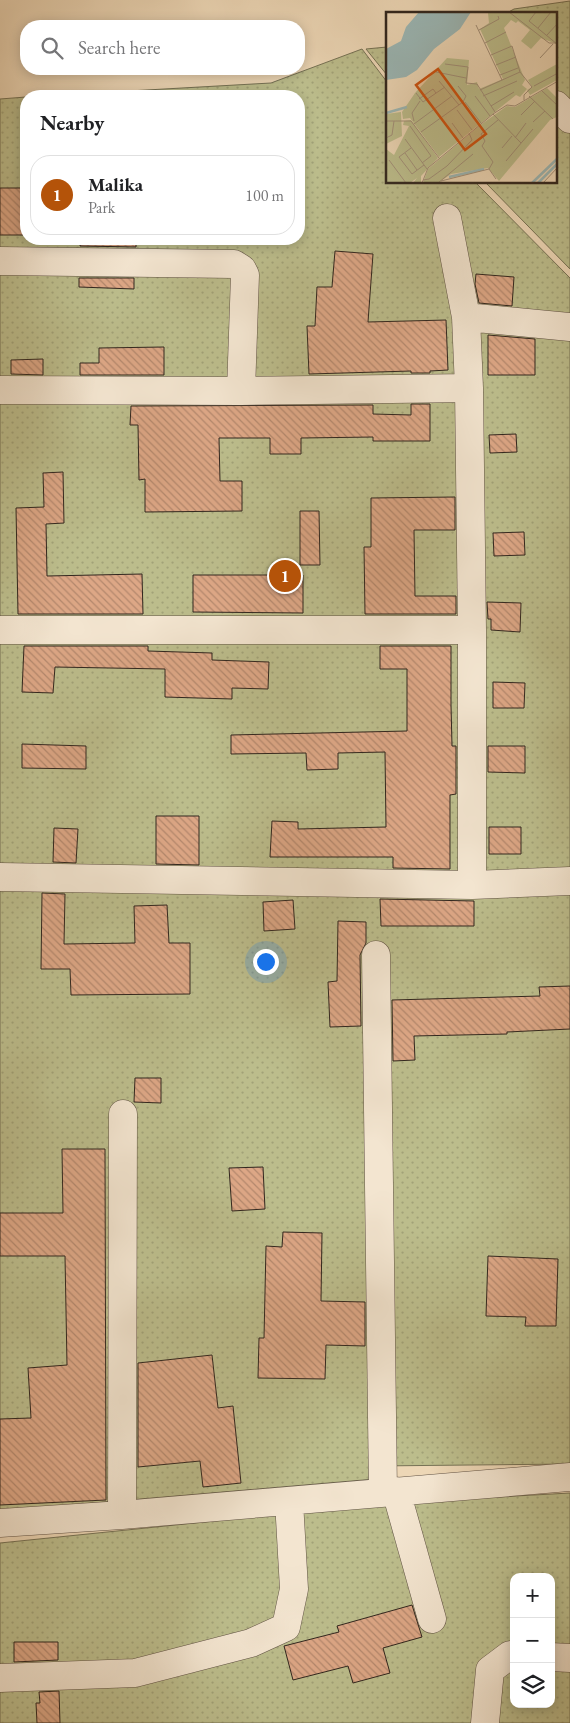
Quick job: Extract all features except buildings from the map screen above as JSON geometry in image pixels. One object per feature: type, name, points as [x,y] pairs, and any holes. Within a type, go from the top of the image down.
[{"type":"street","points":[[558,107],[570,119]]},
{"type":"street","points":[[447,218],[466,317],[469,388],[472,630],[472,885]]},
{"type":"street","points":[[0,262],[234,264],[242,269],[245,275],[241,391]]},
{"type":"street","points":[[466,317],[570,327]]},
{"type":"street","points":[[0,390],[241,391],[469,388]]},
{"type":"street","points":[[0,630],[472,630]]},
{"type":"street","points":[[0,877],[472,885],[570,881]]},
{"type":"street","points":[[376,954],[389,1492],[432,1619]]},
{"type":"street","points":[[122,1515],[123,1114]]},
{"type":"street","points":[[0,1523],[122,1515],[570,1477]]},
{"type":"street","points":[[0,1678],[135,1672],[251,1643],[286,1627],[294,1589],[289,1501]]},
{"type":"street","points":[[485,1723],[490,1670],[510,1654]]},
{"type":"street","points":[[555,1657],[570,1658]]},
{"type":"green space","points":[[570,1],[570,269],[487,184],[558,184],[558,12],[509,12],[514,9]]},
{"type":"green space","points":[[386,47],[386,74],[366,49]]},
{"type":"green space","points":[[362,49],[386,81],[386,184],[477,184],[570,278],[570,888],[0,874],[0,99],[20,97],[20,245],[305,245],[305,90],[147,90],[271,83],[292,75],[305,75],[305,70]]},
{"type":"green space","points":[[0,889],[570,894],[570,1464],[373,1466],[375,1479],[0,1511]]},
{"type":"green space","points":[[570,1493],[570,1723],[0,1723],[0,1543],[390,1503]]},
{"type":"place","name":"Malika","points":[[285,576]]}]
